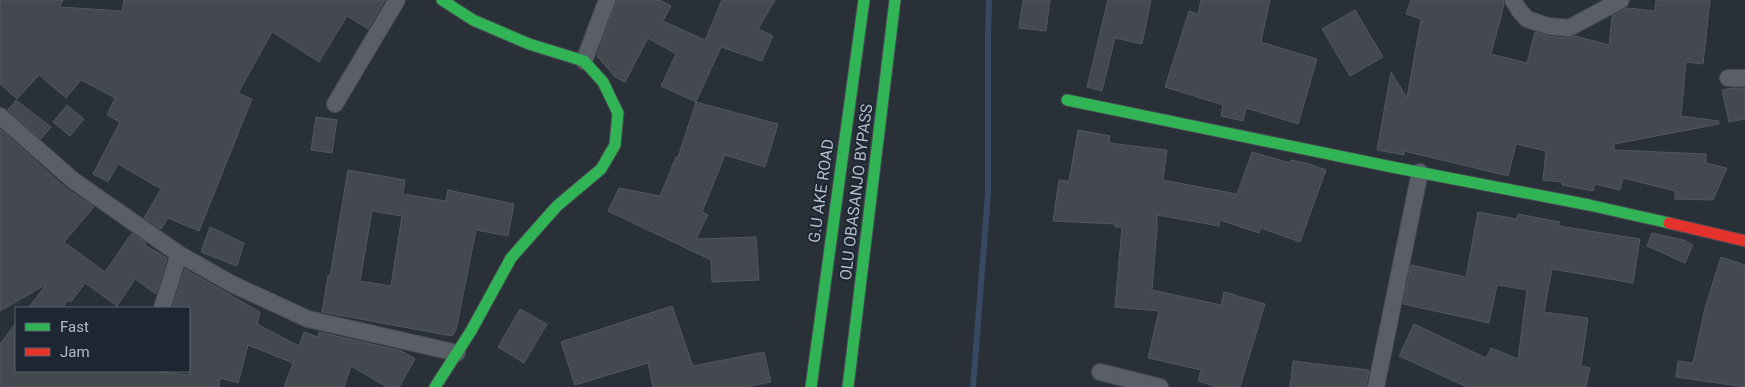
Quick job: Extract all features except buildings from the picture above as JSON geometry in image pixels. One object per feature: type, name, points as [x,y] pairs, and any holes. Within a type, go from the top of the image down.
[{"type":"street","points":[[335,104],[397,0]]},
{"type":"street","points":[[436,387],[471,331],[511,258],[557,206],[601,169],[615,145],[618,113],[602,82],[584,61],[529,44],[473,20],[442,0]]},
{"type":"street","points":[[584,61],[606,0]]},
{"type":"street","name":"G.U AKE ROAD","points":[[811,387],[832,222],[864,0]]},
{"type":"street","name":"OLU OBASANJO BYPASS","points":[[848,387],[895,0]]},
{"type":"street","points":[[1513,0],[1527,19],[1548,26],[1569,28],[1620,0]]},
{"type":"street","points":[[1728,78],[1745,78]]},
{"type":"street","points":[[1067,100],[1590,205],[1745,241]]},
{"type":"street","points":[[0,116],[74,181],[179,254],[232,284],[308,319],[457,353]]},
{"type":"street","points":[[1376,387],[1420,172]]},
{"type":"street","points":[[162,307],[179,254]]},
{"type":"street","points":[[1100,372],[1160,387]]},
{"type":"waterway","points":[[973,387],[988,194],[989,0]]},
{"type":"traffic: fast","points":[[435,387],[471,331],[511,258],[557,206],[601,169],[615,145],[618,113],[603,82],[584,61],[529,44],[473,20],[442,0]]},
{"type":"traffic: fast","points":[[811,387],[864,0]]},
{"type":"traffic: fast","points":[[848,387],[895,0]]},
{"type":"traffic: fast","points":[[1067,100],[1392,167],[1589,205],[1669,223]]},
{"type":"traffic: jam","points":[[1669,223],[1745,241]]}]
